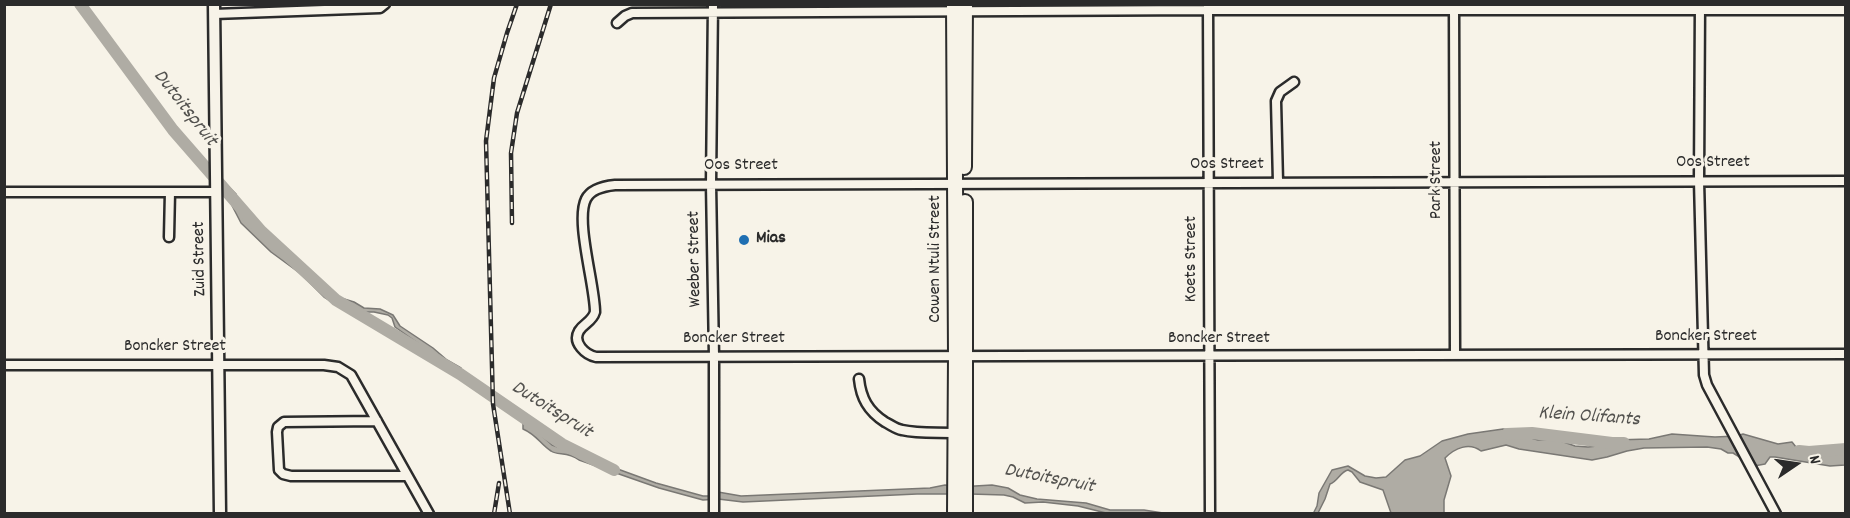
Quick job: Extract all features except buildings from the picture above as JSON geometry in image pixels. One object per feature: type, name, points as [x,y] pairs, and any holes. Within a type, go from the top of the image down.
[{"type":"highway","name":"Cowen Ntuli Street","points":[[960,8],[960,495],[965,513]]},
{"type":"highway","name":"Cowen Ntuli Street","points":[[960,480],[955,433],[961,356]]},
{"type":"highway","name":"Cowen Ntuli Street","points":[[955,513],[960,495]]},
{"type":"street","points":[[214,9],[380,8],[386,4]]},
{"type":"street","name":"Koets Street","points":[[1208,7],[1210,513]]},
{"type":"street","name":"Park Street","points":[[1454,7],[1455,355]]},
{"type":"street","points":[[1700,7],[1699,181],[1702,365],[1707,385],[1776,513]]},
{"type":"street","points":[[616,23],[632,13],[713,8],[1700,7],[1845,10]]},
{"type":"street","name":"Weeber Street","points":[[713,8],[711,184],[714,509]]},
{"type":"street","name":"Zuid Street","points":[[214,9],[220,513]]},
{"type":"street","points":[[1278,182],[1276,101],[1280,92],[1294,82]]},
{"type":"street","name":"Oos Street","points":[[594,356],[587,354],[581,348],[578,337],[580,330],[593,319],[595,312],[586,251],[584,208],[586,198],[591,192],[608,186],[1845,181]]},
{"type":"street","points":[[4,192],[216,192]]},
{"type":"street","points":[[169,237],[170,192]]},
{"type":"street","name":"Boncker Street","points":[[594,356],[1845,354]]},
{"type":"street","name":"Boncker Street","points":[[4,365],[332,365],[351,375],[377,421]]},
{"type":"street","points":[[859,379],[862,397],[867,408],[895,427],[911,431],[955,433]]},
{"type":"street","points":[[407,476],[291,476],[282,474],[279,470],[278,427],[284,422],[377,421],[429,513]]},
{"type":"shaded area","points":[[222,182],[236,194],[243,216],[257,232],[325,293],[354,302],[364,308],[380,309],[393,315],[400,326],[461,368],[457,376],[429,351],[395,327],[392,318],[388,315],[361,312],[351,304],[334,303],[324,297],[301,274],[271,252],[241,223],[226,194],[220,189]]},
{"type":"shaded area","points":[[523,423],[552,445],[656,483],[703,496],[718,492],[741,496],[930,488],[945,485],[958,487],[992,485],[1008,488],[1020,495],[1037,499],[1086,503],[1110,510],[1144,510],[1163,513],[1106,513],[1078,506],[1043,502],[1025,503],[1004,495],[970,494],[917,494],[743,502],[703,500],[659,488],[554,452],[523,429]]},
{"type":"shaded area","points":[[1503,429],[1519,431],[1524,436],[1538,440],[1555,439],[1575,446],[1588,447],[1606,445],[1614,440],[1649,439],[1672,434],[1715,437],[1743,434],[1778,444],[1792,442],[1796,447],[1826,455],[1845,453],[1845,465],[1830,466],[1770,457],[1765,464],[1754,466],[1733,453],[1707,447],[1644,448],[1592,460],[1506,445],[1481,451],[1467,447],[1453,451],[1445,458],[1451,476],[1444,500],[1444,513],[1391,513],[1383,490],[1360,482],[1348,470],[1330,484],[1318,513],[1313,514],[1319,493],[1332,470],[1348,466],[1365,476],[1386,477],[1405,460],[1420,456],[1442,441],[1468,434]]},
{"type":"waterway","name":"Dutoitspruit","points":[[80,4],[173,130],[261,231],[336,300],[460,374],[562,444],[614,470]]},
{"type":"waterway","name":"Klein Olifants","points":[[1507,434],[1532,433],[1624,443]]},
{"type":"waterway","name":"Klein Olifants","points":[[1799,451],[1846,449]]},
{"type":"railway","points":[[510,514],[493,404],[486,141],[494,78],[517,4]]},
{"type":"railway","points":[[512,223],[511,153],[517,113],[551,4]]},
{"type":"railway","points":[[494,514],[499,483]]},
{"type":"place","name":"Mias","points":[[744,240]]}]
